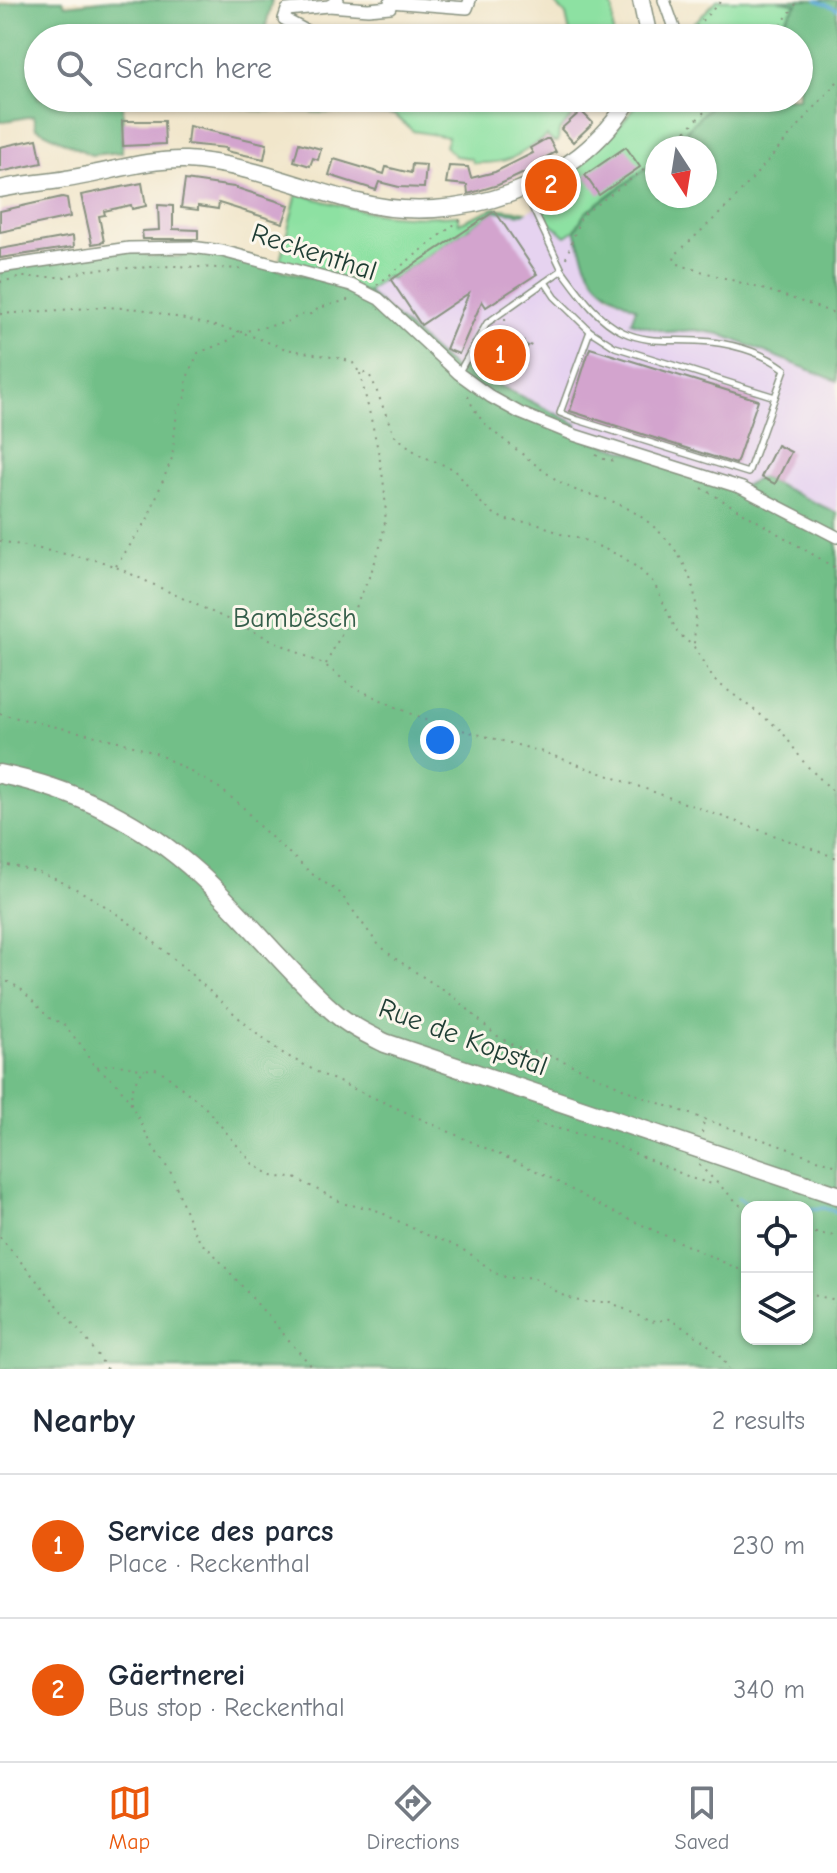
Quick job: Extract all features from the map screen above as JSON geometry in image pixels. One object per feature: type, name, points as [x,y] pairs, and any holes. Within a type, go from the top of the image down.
[{"type":"main road","points":[[641,0],[646,24]]},
{"type":"main road","name":"Reckenthal","points":[[0,189],[153,161],[187,160],[230,166],[361,203],[411,209],[469,205],[524,189],[554,173],[605,132],[620,112]]},
{"type":"main road","name":"Rue de Kopstal","points":[[0,774],[66,792],[111,811],[157,841],[200,875],[334,1013],[385,1043],[837,1195]]},
{"type":"street","points":[[293,24],[284,19],[287,10],[334,3],[368,9],[391,3],[467,8],[470,0]]},
{"type":"street","points":[[664,0],[673,24]]},
{"type":"street","name":"Reckenthal","points":[[0,267],[129,248],[191,247],[222,251],[351,285],[367,292],[412,328],[458,373],[520,413],[598,443],[742,488],[837,537]]},
{"type":"lane","points":[[524,189],[562,270],[603,318],[623,332],[654,342],[715,342],[761,354],[785,369],[742,488]]},
{"type":"lane","points":[[458,373],[487,323],[562,270]]},
{"type":"lane","points":[[545,282],[555,297],[590,331],[615,347],[775,397]]},
{"type":"lane","points":[[590,331],[560,413],[748,473]]},
{"type":"lane","points":[[598,443],[602,428]]},
{"type":"path","points":[[699,24],[722,0]]},
{"type":"path","points":[[781,24],[799,0]]},
{"type":"path","points":[[813,109],[837,82]]},
{"type":"path","points":[[681,136],[704,112]]},
{"type":"path","points":[[811,112],[731,203],[675,255],[674,260],[680,265],[837,314]]},
{"type":"path","points":[[562,270],[579,221],[585,213],[645,169]]},
{"type":"path","points":[[367,292],[458,223],[469,205]]},
{"type":"path","points":[[0,282],[22,277],[65,277],[102,269],[174,266],[240,269]]},
{"type":"path","points":[[116,567],[147,520],[172,458],[174,421],[187,394],[189,368],[198,353],[226,342],[241,332],[284,323],[354,298],[342,294]]},
{"type":"path","points":[[0,314],[105,307],[141,309],[241,332],[286,349],[353,363],[359,372],[384,491],[385,518],[380,546],[325,665]]},
{"type":"path","points":[[499,345],[506,332],[503,310]]},
{"type":"path","points":[[506,332],[535,348]]},
{"type":"path","points":[[359,372],[367,373],[372,379],[390,428],[400,442],[419,455],[454,469],[482,504],[505,520],[537,523],[623,557],[654,583],[677,632],[694,647],[714,680],[781,730],[805,764],[837,795]]},
{"type":"path","points":[[468,396],[474,412],[484,424],[542,470],[570,488],[614,502],[642,516],[660,530],[690,577],[695,597],[694,647]]},
{"type":"path","points":[[693,483],[837,569]]},
{"type":"path","points":[[0,541],[116,567],[325,665],[353,687],[422,719],[543,752],[837,858]]},
{"type":"path","points":[[0,714],[118,741],[158,754],[218,787],[312,874],[340,893],[377,943],[458,1000],[494,1034],[514,1046],[557,1058],[642,1097],[837,1166]]},
{"type":"path","points":[[0,864],[48,876],[76,887],[107,906],[284,1054],[741,1270]]},
{"type":"path","points":[[0,978],[20,988],[49,1018],[62,1023],[96,1067],[118,1085],[171,1173],[201,1243],[314,1369]]},
{"type":"path","points":[[96,1067],[112,1063],[129,1069],[155,1068],[204,1106],[253,1164],[274,1177],[295,1178],[345,1204],[374,1209],[469,1253],[495,1273],[508,1278],[533,1277],[564,1296],[582,1302],[610,1302],[649,1321],[667,1318],[719,1352],[729,1369]]},
{"type":"path","points":[[131,1104],[130,1091],[145,1070]]},
{"type":"path","points":[[701,1128],[704,1119]]},
{"type":"path","points":[[535,1123],[603,1140],[694,1179],[716,1185]]},
{"type":"path","points":[[699,1148],[696,1156],[698,1164],[741,1207]]},
{"type":"path","points":[[813,1233],[837,1236]]},
{"type":"path","points":[[0,1237],[90,1344],[107,1369]]},
{"type":"path","points":[[813,1295],[837,1300]]},
{"type":"shaded area","points":[[540,205],[544,218],[565,236],[575,230],[591,276],[608,294],[636,308],[631,322],[667,332],[695,330],[720,334],[837,381],[837,513],[761,477],[742,488],[574,435],[576,424],[458,373],[367,292],[388,276],[391,280],[495,211],[523,214]]},
{"type":"green space","points":[[24,0],[63,0],[65,5],[112,0],[272,0],[266,24],[24,24],[24,112],[123,112],[122,152],[91,155],[36,128],[33,116],[0,122],[0,5]]},
{"type":"green space","points":[[552,0],[616,0],[610,4],[613,24],[568,24],[566,15]]},
{"type":"green space","points":[[717,0],[797,3],[781,24],[693,24]]},
{"type":"green space","points":[[778,0],[837,0],[837,381],[720,334],[695,330],[667,332],[631,322],[636,308],[609,292],[594,278],[575,230],[585,213],[645,169],[645,208],[717,208],[717,136],[681,136],[704,112],[813,112],[813,24],[782,24],[797,4]]},
{"type":"green space","points":[[309,112],[576,112],[559,131],[558,142],[547,136],[514,157],[497,162],[474,163],[470,158],[455,156],[445,146],[448,137],[413,131],[394,115]]},
{"type":"green space","points":[[631,112],[704,112],[681,136],[645,136],[645,170],[585,213],[575,230],[566,236],[544,218],[540,205],[555,197],[558,201],[566,196],[555,180],[611,136]]},
{"type":"green space","points":[[297,193],[376,213],[458,215],[459,223],[494,208],[526,212],[495,211],[391,280],[387,276],[367,292],[279,265]]},
{"type":"green space","name":"Bambësch","points":[[191,247],[367,292],[458,372],[462,367],[577,424],[574,435],[742,487],[761,477],[837,513],[837,1369],[0,1369],[0,267],[129,248],[149,256],[179,257]]},
{"type":"building","points":[[580,112],[593,123],[573,142],[561,129]]},
{"type":"building","points":[[122,121],[164,121],[165,144],[123,146]]},
{"type":"building","points":[[189,126],[267,144],[264,159],[226,151],[227,148],[187,144]]},
{"type":"building","points":[[37,139],[42,163],[0,172],[0,147]]},
{"type":"building","points":[[546,139],[556,152],[533,164],[535,168],[498,185],[468,194],[467,185],[446,183],[449,166],[468,167],[471,178],[495,172],[533,153],[530,148]]},
{"type":"building","points":[[299,143],[321,149],[318,160],[313,158],[310,166],[294,161]]},
{"type":"building","points":[[626,147],[640,167],[599,195],[585,175]]},
{"type":"building","points":[[334,159],[384,174],[386,167],[411,173],[412,164],[426,165],[424,188],[379,182],[376,190],[329,175]]},
{"type":"building","points":[[185,180],[234,187],[289,205],[283,223],[219,203],[218,209],[198,206],[198,210],[181,208]]},
{"type":"building","points":[[142,183],[146,206],[132,209],[131,205],[104,211],[105,215],[99,216],[104,242],[92,244],[81,195]]},
{"type":"building","points":[[67,198],[70,217],[0,232],[0,211]]},
{"type":"building","points":[[158,205],[173,206],[173,229],[198,230],[198,239],[143,239],[142,231],[159,230]]},
{"type":"building","points":[[495,211],[537,274],[486,307],[482,301],[459,354],[446,349],[469,293],[421,325],[391,280]]},
{"type":"building","points":[[73,236],[74,247],[0,258],[0,249]]},
{"type":"building","points":[[507,335],[528,346],[508,382],[472,363],[485,338],[501,347]]},
{"type":"building","points":[[590,348],[758,400],[736,464],[570,411]]},
{"type":"building","points":[[777,445],[791,452],[775,484],[761,477]]},
{"type":"waterway","points":[[816,0],[837,9]]},
{"type":"waterway","points":[[738,1198],[743,1201]]},
{"type":"waterway","points":[[813,1209],[837,1212]]},
{"type":"place","name":"Gäertnerei","points":[[551,185]]},
{"type":"place","name":"Service des parcs","points":[[500,355]]}]
